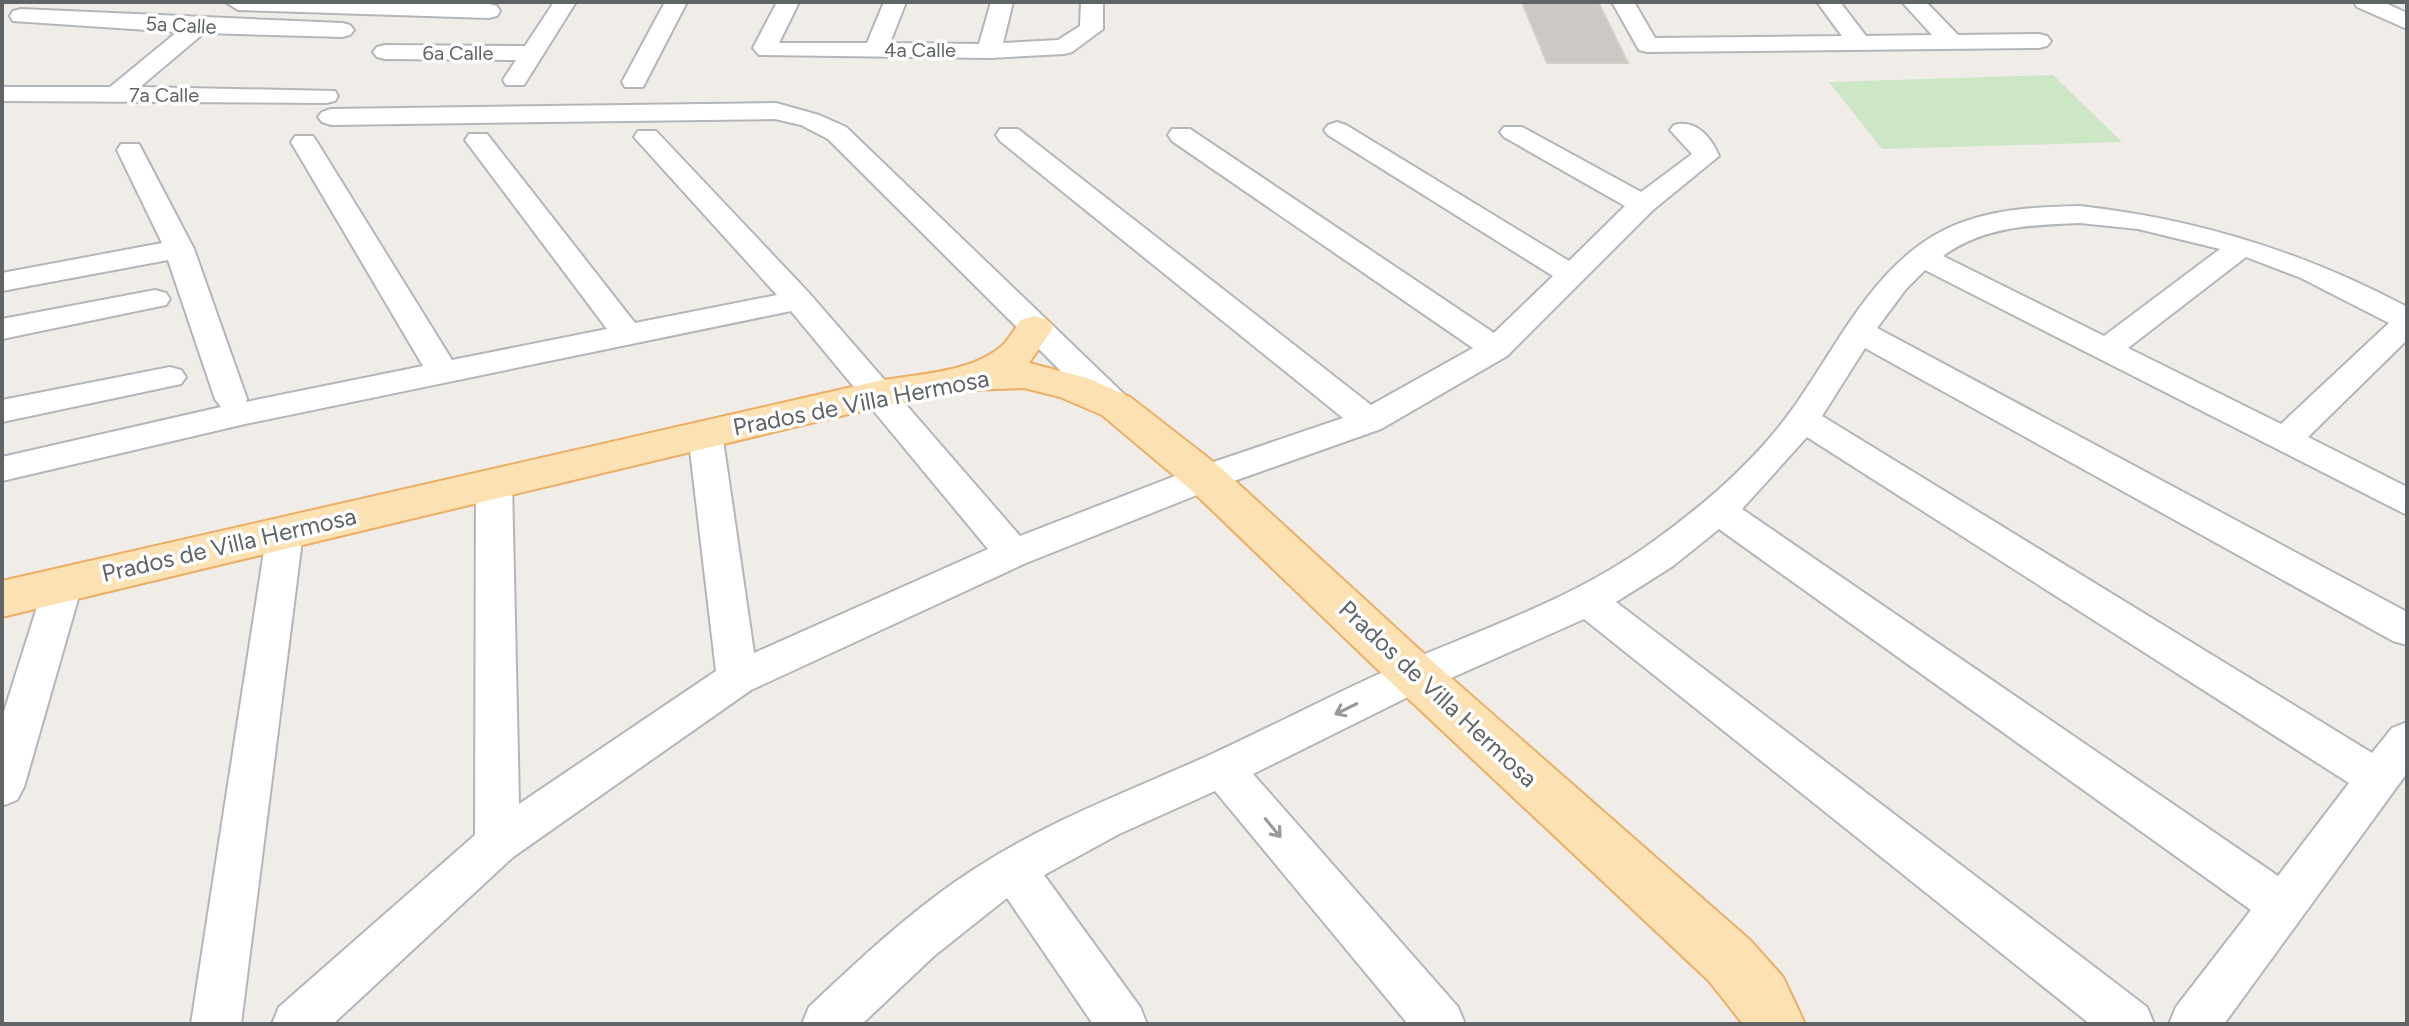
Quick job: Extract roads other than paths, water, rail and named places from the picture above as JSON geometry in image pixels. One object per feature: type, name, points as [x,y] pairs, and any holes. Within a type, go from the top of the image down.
[{"type":"main road","points":[[968,377],[1011,360],[1024,348],[1034,328]]},
{"type":"main road","name":"Prados de Villa Hermosa","points":[[2,599],[878,394],[968,377],[1024,375],[1052,379],[1116,406],[1205,478],[1416,676],[1730,961],[1762,998],[1775,1024]]},
{"type":"street","points":[[515,80],[565,2]]},
{"type":"street","points":[[634,82],[676,2]]},
{"type":"street","name":"4a Calle","points":[[788,2],[766,49],[989,51],[1064,47],[1074,44],[1091,29],[1092,2]]},
{"type":"street","points":[[876,50],[895,2]]},
{"type":"street","points":[[989,51],[1002,2]]},
{"type":"street","points":[[1623,2],[1647,45],[2039,41]]},
{"type":"street","points":[[1828,2],[1859,43]]},
{"type":"street","points":[[1913,2],[1951,41]]},
{"type":"street","points":[[2365,2],[2407,22]]},
{"type":"street","points":[[222,3],[489,11]]},
{"type":"street","points":[[258,27],[290,3]]},
{"type":"street","name":"5a Calle","points":[[21,11],[198,26],[342,30]]},
{"type":"street","points":[[117,94],[198,26]]},
{"type":"street","name":"6a Calle","points":[[385,52],[531,53]]},
{"type":"street","name":"7a Calle","points":[[2,94],[117,94],[329,106],[776,111],[794,115],[837,133],[1116,406]]},
{"type":"street","points":[[1337,130],[1571,275]]},
{"type":"street","points":[[297,1024],[497,843],[737,678],[1013,553],[1205,478],[1369,421],[1496,349],[1643,204],[1706,156],[1701,144],[1683,130]]},
{"type":"street","points":[[1513,132],[1643,204]]},
{"type":"street","points":[[1009,135],[1369,421]]},
{"type":"street","points":[[1181,135],[1496,349]]},
{"type":"street","points":[[647,137],[798,300],[1013,553]]},
{"type":"street","points":[[478,140],[627,334]]},
{"type":"street","points":[[304,142],[443,372]]},
{"type":"street","points":[[130,150],[179,249],[231,399]]},
{"type":"street","points":[[827,1024],[933,927],[1013,869],[1134,806],[1222,769],[1416,676],[1481,651],[1589,602],[1656,559],[1719,511],[1770,461],[1803,419],[1891,284],[1923,257],[1973,228],[1997,222],[2058,216],[2124,220],[2243,246],[2347,286],[2407,321],[2285,440]]},
{"type":"street","points":[[2108,348],[2243,246]]},
{"type":"street","points":[[2,280],[179,249]]},
{"type":"street","points":[[1923,257],[2407,502]]},
{"type":"street","points":[[2,329],[155,299]]},
{"type":"street","points":[[2,469],[245,413],[798,300]]},
{"type":"street","points":[[1860,332],[2407,630]]},
{"type":"street","points":[[2,411],[170,377]]},
{"type":"street","points":[[1803,419],[2378,779]]},
{"type":"street","points":[[705,433],[737,678]]},
{"type":"street","points":[[494,483],[497,843]]},
{"type":"street","points":[[1719,511],[2283,906]]},
{"type":"street","points":[[216,1024],[285,532]]},
{"type":"street","points":[[2,787],[63,585]]},
{"type":"street","points":[[1589,602],[2129,1024]]},
{"type":"street","points":[[2194,1024],[2407,740]]},
{"type":"street","points":[[1222,769],[1440,1024]]},
{"type":"street","points":[[1013,869],[1122,1024]]}]
